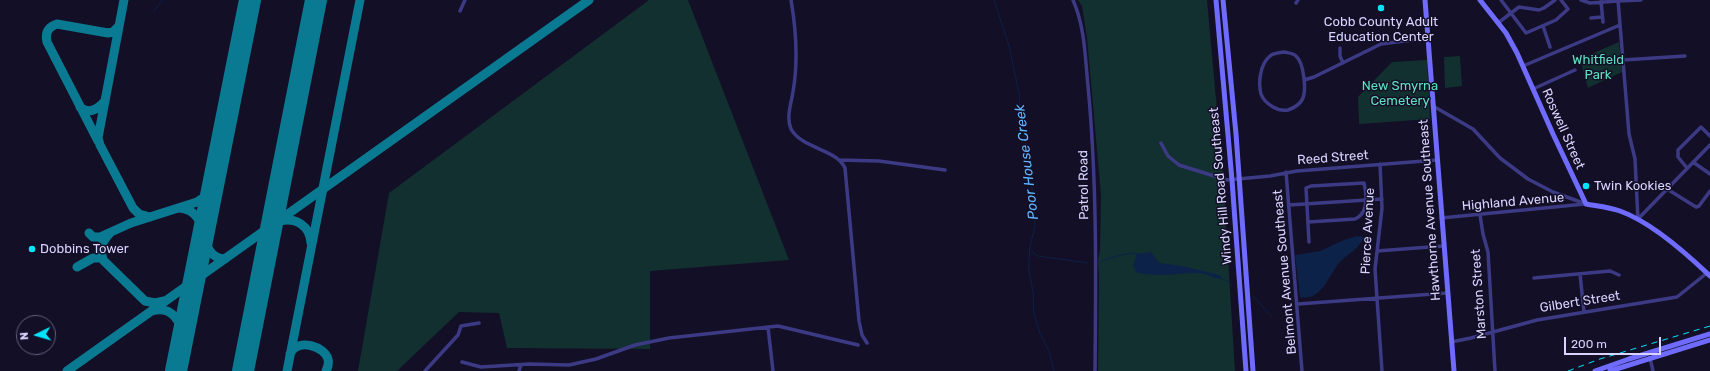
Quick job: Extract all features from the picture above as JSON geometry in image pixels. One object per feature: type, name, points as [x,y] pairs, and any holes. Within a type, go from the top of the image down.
[{"type":"main road","name":"Windy Hill Road Southeast","points":[[1216,0],[1232,180],[1246,371]]},
{"type":"main road","name":"Windy Hill Road Southeast","points":[[1223,0],[1239,179],[1253,371]]},
{"type":"main road","name":"Hawthorne Avenue Southeast","points":[[1425,0],[1443,246],[1454,371]]},
{"type":"main road","name":"Roswell Street","points":[[1480,0],[1511,41],[1586,204]]},
{"type":"main road","points":[[1586,204],[1617,210],[1638,220],[1675,244],[1708,274]]},
{"type":"main road","points":[[1595,371],[1649,355],[1710,334]]},
{"type":"main road","points":[[1610,371],[1649,355],[1710,340]]},
{"type":"street","points":[[460,11],[465,0]]},
{"type":"street","points":[[791,0],[795,64],[793,91],[789,112],[789,123],[792,129],[802,140],[812,147],[840,160],[879,161],[945,170]]},
{"type":"street","name":"Patrol Road","points":[[1073,0],[1080,17],[1083,38],[1094,155],[1095,371]]},
{"type":"street","points":[[1501,0],[1526,33],[1556,20],[1568,9],[1561,0]]},
{"type":"street","points":[[1498,23],[1521,6],[1539,10],[1554,0]]},
{"type":"street","points":[[1581,0],[1590,3],[1601,1],[1641,0]]},
{"type":"street","points":[[1601,1],[1603,22]]},
{"type":"street","points":[[1618,1],[1629,134],[1635,158],[1638,220]]},
{"type":"street","points":[[1590,18],[1602,17]]},
{"type":"street","points":[[1523,66],[1620,25]]},
{"type":"street","points":[[1543,26],[1550,47]]},
{"type":"street","points":[[1304,80],[1314,78],[1387,43],[1428,38]]},
{"type":"street","points":[[1340,48],[1340,56],[1343,63]]},
{"type":"street","points":[[1284,52],[1296,56],[1302,67],[1304,80],[1305,91],[1302,100],[1296,107],[1291,109],[1276,109],[1266,101],[1260,92],[1260,81],[1264,64],[1267,59],[1276,53],[1284,52]]},
{"type":"street","points":[[1623,60],[1685,56]]},
{"type":"street","points":[[1533,89],[1575,70]]},
{"type":"street","points":[[1433,106],[1473,129],[1500,158],[1528,179],[1553,192],[1586,204]]},
{"type":"street","points":[[1687,168],[1678,157],[1678,150],[1702,127],[1710,136]]},
{"type":"street","name":"Reed Street","points":[[1162,143],[1168,156],[1179,165],[1218,178],[1232,180],[1270,176],[1286,172],[1437,160]]},
{"type":"street","points":[[1638,220],[1710,144]]},
{"type":"street","points":[[840,160],[844,165],[846,173],[859,321],[862,335],[867,343]]},
{"type":"street","points":[[1693,162],[1710,174]]},
{"type":"street","name":"Pierce Avenue","points":[[1380,164],[1382,218],[1375,268],[1382,371]]},
{"type":"street","name":"Belmont Avenue Southeast","points":[[1286,172],[1298,304],[1302,371]]},
{"type":"street","points":[[1308,222],[1355,219],[1362,215],[1366,208],[1364,183],[1311,186],[1306,188],[1309,242]]},
{"type":"street","points":[[1667,189],[1696,207],[1699,206],[1710,191]]},
{"type":"street","points":[[1289,205],[1382,199]]},
{"type":"street","name":"Highland Avenue","points":[[1441,218],[1586,204]]},
{"type":"street","name":"Marston Street","points":[[1480,215],[1488,252],[1495,371]]},
{"type":"street","points":[[1377,251],[1443,246]]},
{"type":"street","points":[[1534,278],[1610,272],[1618,276]]},
{"type":"street","points":[[1580,274],[1584,312]]},
{"type":"street","name":"Gilbert Street","points":[[1451,342],[1537,320],[1677,297],[1708,274]]},
{"type":"street","points":[[1298,304],[1447,293]]},
{"type":"street","points":[[425,371],[458,335],[462,326],[479,324]]},
{"type":"street","points":[[462,362],[481,367],[569,365],[596,359],[635,346],[669,338],[782,326],[858,345]]},
{"type":"street","points":[[768,327],[773,371]]},
{"type":"street","points":[[1649,355],[1653,371]]},
{"type":"street","points":[[519,371],[521,365]]},
{"type":"green space","points":[[649,0],[688,0],[789,260],[650,271],[650,349],[507,348],[499,313],[459,312],[397,371],[358,371],[389,193]]},
{"type":"green space","points":[[1078,0],[1207,0],[1223,176],[1235,371],[1098,371],[1098,260],[1100,251],[1101,195],[1087,38],[1082,6]]},
{"type":"green space","name":"Whitfield Park","points":[[1619,42],[1622,72],[1588,88],[1580,59]]},
{"type":"green space","points":[[1460,56],[1462,86],[1445,88],[1444,57]]},
{"type":"green space","name":"New Smyrna Cemetery","points":[[1427,60],[1430,119],[1359,124],[1358,97],[1392,62]]},
{"type":"water","points":[[1357,236],[1364,237],[1357,248],[1340,262],[1324,286],[1314,295],[1300,297],[1295,255],[1320,251]]},
{"type":"water","points":[[1151,252],[1159,263],[1182,266],[1219,275],[1221,276],[1220,279],[1199,273],[1151,275],[1136,272],[1133,266],[1137,254]]},
{"type":"waterway","points":[[153,12],[163,0]]},
{"type":"waterway","name":"Poor House Creek","points":[[994,0],[1009,46],[1019,93],[1021,122],[1034,203],[1035,227],[1030,246],[1029,262],[1034,314],[1040,333],[1049,351],[1054,371]]},
{"type":"waterway","points":[[1031,251],[1038,256],[1088,263]]},
{"type":"waterway","points":[[1100,262],[1127,254],[1136,253],[1137,256]]},
{"type":"waterway","points":[[1220,278],[1227,281],[1231,286]]},
{"type":"waterway","points":[[1253,296],[1272,317]]},
{"type":"taxiway","points":[[124,0],[98,138],[100,145],[133,208],[139,214],[150,217]]},
{"type":"taxiway","points":[[287,371],[360,0]]},
{"type":"taxiway","points":[[67,371],[589,0]]},
{"type":"taxiway","points":[[98,141],[47,42],[46,36],[49,29],[57,24],[108,33],[113,32],[119,26]]},
{"type":"taxiway","points":[[80,107],[86,111],[90,111],[99,107],[104,102]]},
{"type":"taxiway","points":[[89,233],[93,237],[100,237],[131,223],[197,202],[206,196],[214,182]]},
{"type":"taxiway","points":[[179,208],[185,209],[194,214],[200,222],[203,239]]},
{"type":"taxiway","points":[[280,221],[291,220],[301,224],[308,232],[311,243]]},
{"type":"taxiway","points":[[103,259],[101,252],[102,245],[110,233]]},
{"type":"taxiway","points":[[204,233],[207,246],[212,254],[216,257],[225,259]]},
{"type":"taxiway","points":[[77,267],[93,258],[101,258],[145,301],[155,303],[164,301]]},
{"type":"taxiway","points":[[152,311],[165,310],[175,316],[181,327],[183,340]]},
{"type":"taxiway","points":[[290,354],[299,346],[305,345],[317,348],[322,351],[328,359],[326,371]]},
{"type":"runway","points":[[176,371],[250,0]]},
{"type":"runway","points":[[243,371],[316,0]]},
{"type":"railway","points":[[1568,371],[1600,359],[1710,326]]},
{"type":"place","name":"Cobb County Adult Education Center","points":[[1381,8]]},
{"type":"place","name":"Twin Kookies","points":[[1586,186]]},
{"type":"place","name":"Dobbins Tower","points":[[32,249]]}]
